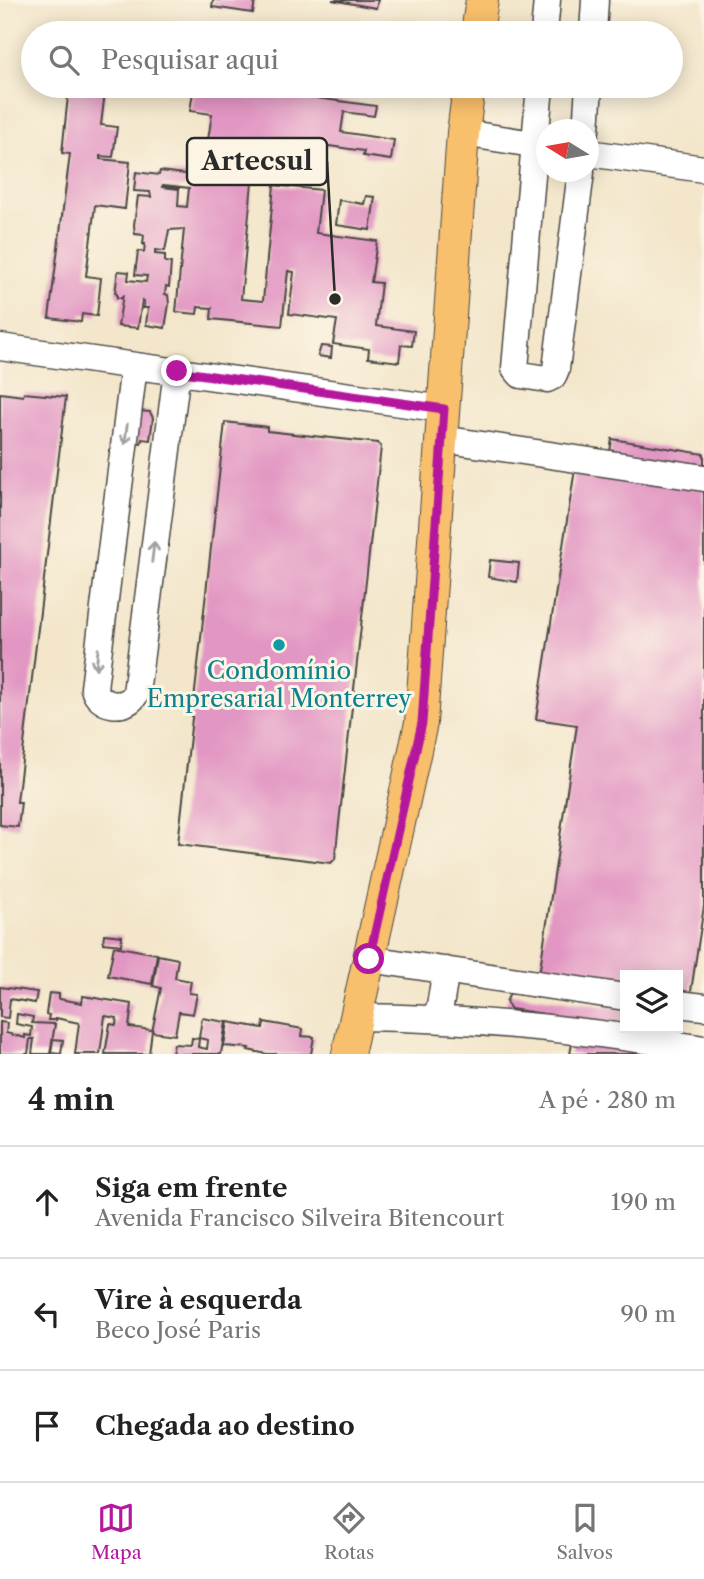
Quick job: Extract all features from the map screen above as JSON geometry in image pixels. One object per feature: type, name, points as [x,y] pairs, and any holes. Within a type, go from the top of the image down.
[{"type":"main road","points":[[479,21],[482,0]]},
{"type":"main road","points":[[348,1054],[422,723],[467,98]]},
{"type":"street","points":[[545,21],[547,0]]},
{"type":"street","points":[[594,21],[595,0]]},
{"type":"street","points":[[540,98],[541,119]]},
{"type":"street","points":[[587,119],[588,98]]},
{"type":"street","points":[[463,133],[536,144]]},
{"type":"street","points":[[599,154],[704,169]]},
{"type":"street","points":[[537,182],[514,368],[521,375],[547,379],[553,376],[556,369],[580,182]]},
{"type":"street","points":[[0,347],[177,371],[704,478]]},
{"type":"street","points":[[134,366],[94,688],[97,698],[102,702],[123,705],[131,702],[136,693],[177,371]]},
{"type":"street","points":[[369,959],[620,996]]},
{"type":"street","points":[[438,1018],[446,970]]},
{"type":"street","points":[[683,1005],[704,1007]]},
{"type":"street","points":[[356,1017],[438,1018],[664,1035],[704,1049]]},
{"type":"building","points":[[213,0],[255,0],[253,13],[212,7]]},
{"type":"building","points":[[332,0],[378,0],[376,8]]},
{"type":"building","points":[[68,98],[104,98],[101,125],[117,127],[113,157],[100,156],[100,159],[130,162],[125,209],[95,205],[86,276],[101,278],[97,316],[82,314],[81,322],[49,318],[70,154],[62,153]]},
{"type":"building","points":[[192,98],[317,98],[376,106],[374,116],[344,112],[341,132],[394,140],[391,160],[363,156],[364,151],[315,144],[312,168],[206,153],[212,114],[190,111]]},
{"type":"building","points":[[160,171],[252,182],[241,299],[263,301],[274,185],[321,190],[316,233],[377,241],[371,282],[381,283],[376,326],[414,331],[412,346],[401,345],[399,362],[368,358],[369,349],[333,344],[337,320],[289,314],[294,272],[288,271],[282,326],[211,319],[212,308],[198,307],[197,314],[176,312],[184,229],[169,230],[165,251],[155,250],[155,254],[165,255],[165,262],[171,263],[169,287],[166,286],[165,294],[168,295],[169,304],[165,328],[146,325],[148,308],[144,308],[142,300],[138,328],[118,326],[123,295],[117,298],[115,293],[118,271],[129,272],[128,280],[146,282],[147,276],[135,275],[138,251],[144,252],[145,244],[144,235],[135,234],[134,225],[138,196],[151,196],[150,192],[134,191],[136,172],[159,175]],"holes":[[[162,187],[189,188],[187,207],[178,206],[179,189]]]},
{"type":"building","points":[[366,196],[375,197],[370,230],[336,225],[339,200],[364,204]]},
{"type":"building","points":[[321,346],[332,347],[331,358],[318,356]]},
{"type":"building","points":[[0,393],[66,397],[17,802],[21,802],[18,827],[0,825]]},
{"type":"building","points":[[139,411],[150,412],[153,418],[150,440],[142,439],[141,443],[134,441]]},
{"type":"building","name":"Condomínio Empresarial Monterrey","points":[[225,422],[267,427],[267,431],[378,443],[381,447],[335,859],[331,863],[178,844]]},
{"type":"building","points":[[612,439],[704,454],[704,473],[609,458]]},
{"type":"building","points":[[575,469],[704,489],[704,906],[690,998],[683,997],[683,970],[620,970],[620,987],[539,975],[577,725],[536,719]]},
{"type":"building","points":[[490,560],[519,563],[517,582],[488,577]]},
{"type":"building","points":[[104,934],[122,936],[121,945],[103,943]]},
{"type":"building","points":[[114,946],[157,954],[152,984],[108,976]]},
{"type":"building","points":[[158,955],[178,959],[175,978],[191,981],[189,993],[197,994],[193,1014],[179,1012],[175,1035],[152,1032],[161,988],[153,986]]},
{"type":"building","points":[[0,987],[37,992],[35,1003],[10,999],[8,1018],[0,1017]]},
{"type":"building","points":[[49,993],[59,994],[59,999],[82,1003],[83,996],[132,1004],[129,1027],[152,1030],[149,1054],[105,1054],[110,1024],[116,1025],[117,1018],[105,1016],[100,1054],[75,1054],[79,1023],[56,1018],[48,1020],[49,1015],[46,1014]]},
{"type":"building","points":[[510,993],[620,1008],[620,1025],[511,1009],[506,1002]]},
{"type":"building","points":[[17,1014],[33,1017],[32,1023],[55,1024],[50,1054],[32,1054],[34,1039],[30,1039],[28,1054],[0,1054],[0,1022],[7,1023],[6,1033],[25,1038],[25,1035],[31,1036],[32,1027],[16,1024]]},
{"type":"building","points":[[202,1018],[226,1022],[221,1054],[172,1054],[174,1044],[191,1045],[192,1038],[199,1039],[198,1047],[207,1049],[208,1040],[199,1038]]},
{"type":"building","points":[[228,1022],[263,1028],[264,1022],[303,1029],[302,1036],[314,1037],[311,1054],[267,1054],[248,1050],[249,1048],[224,1046]]},
{"type":"building","points":[[53,1039],[63,1040],[61,1054],[51,1053]]},
{"type":"building","points":[[573,1039],[660,1054],[570,1054]]},
{"type":"place","name":"Artecsul","points":[[335,299]]},
{"type":"place","name":"Condomínio Empresarial Monterrey","points":[[279,645]]},
{"type":"route","points":[[177,371],[444,409],[422,723],[369,959]]}]
